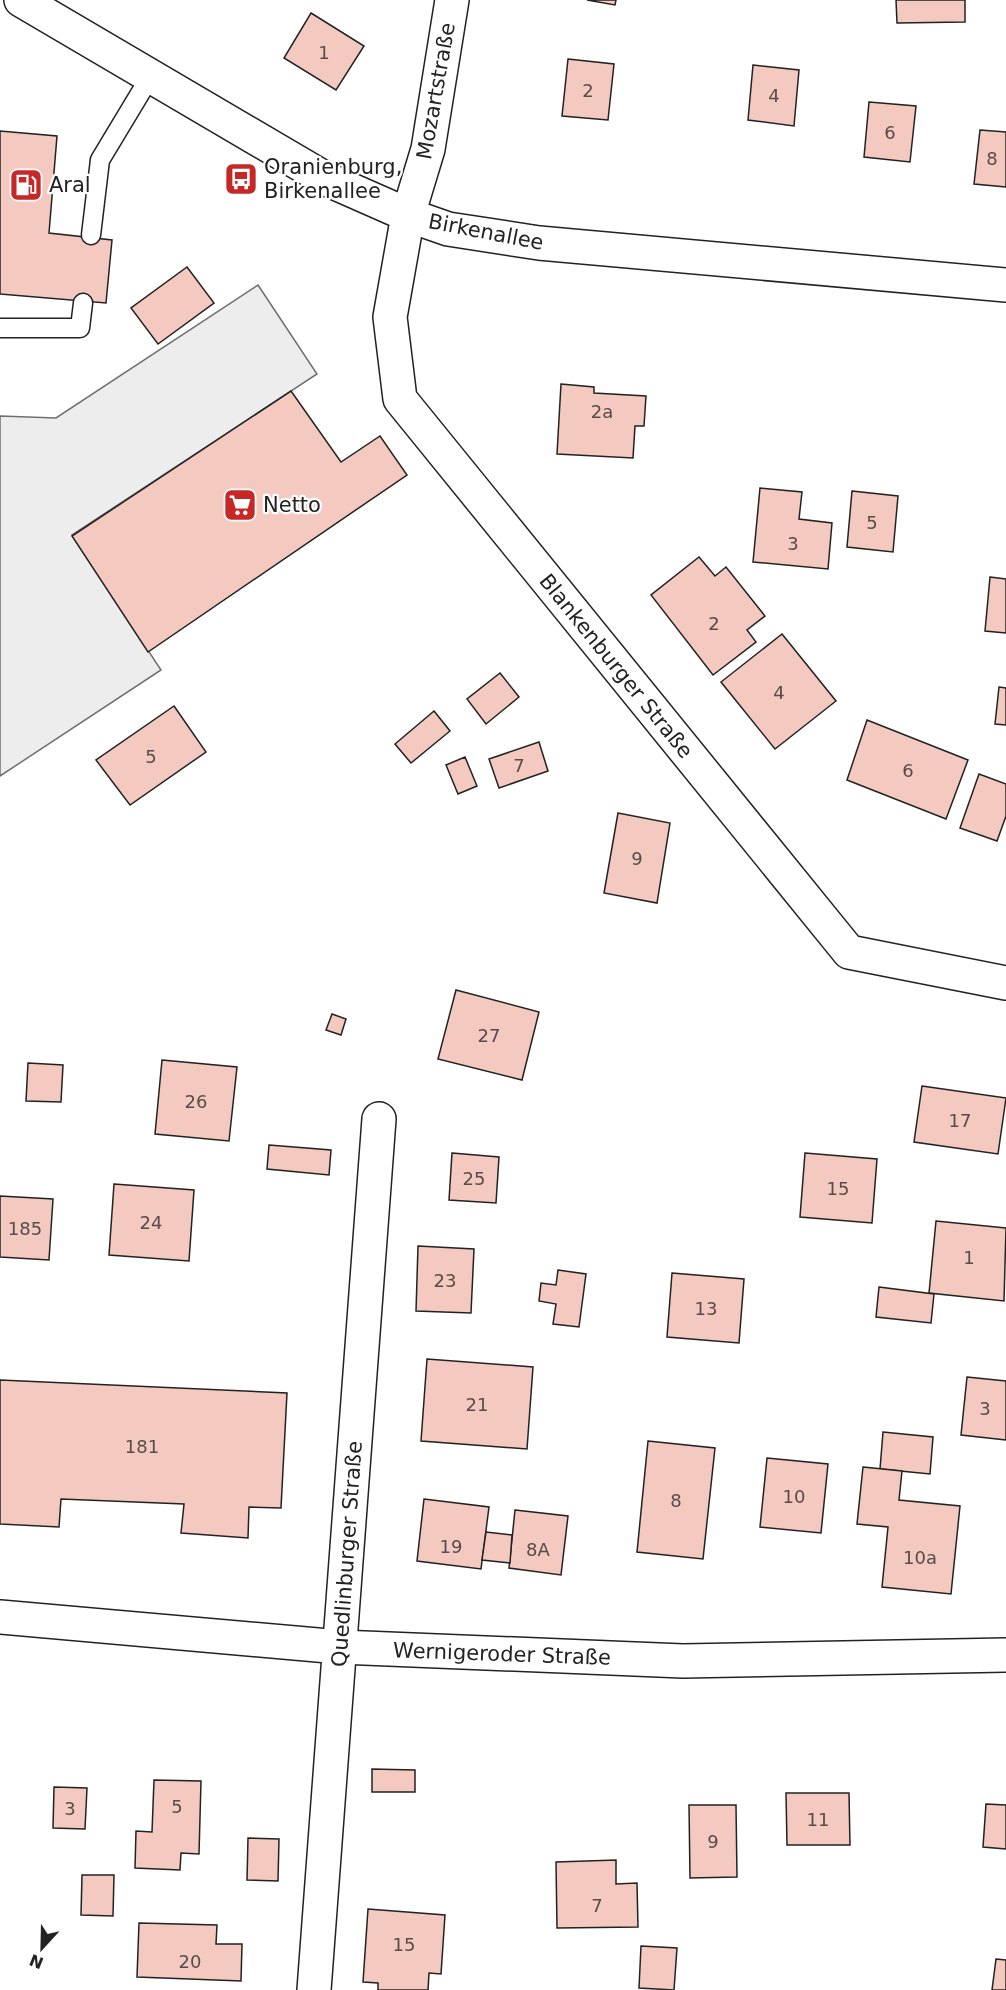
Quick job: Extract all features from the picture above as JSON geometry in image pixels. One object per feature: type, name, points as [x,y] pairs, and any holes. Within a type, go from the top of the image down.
[{"type":"street","name":"Birkenallee","points":[[21,0],[324,178],[408,215],[448,229],[539,243],[1006,285]]},
{"type":"street","name":"Mozartstraße","points":[[408,215],[428,149],[452,0]]},
{"type":"street","name":"Blankenburger Straße","points":[[408,215],[390,317],[400,399],[849,952],[1006,983]]},
{"type":"street","name":"Quedlinburger Straße","points":[[314,1990],[379,1119]]},
{"type":"street","name":"Wernigeroder Straße","points":[[0,1617],[340,1647],[683,1661],[1006,1655]]},
{"type":"lane","points":[[91,235],[100,160],[150,77]]},
{"type":"lane","points":[[0,328],[80,327],[83,303]]},
{"type":"shaded area","points":[[258,285],[317,374],[72,535],[161,670],[0,776],[0,416],[56,418]]},
{"type":"building","points":[[587,0],[616,0],[615,5]]},
{"type":"building","points":[[896,0],[965,0],[965,22],[897,23]]},
{"type":"building","points":[[311,13],[364,46],[336,90],[284,58]]},
{"type":"building","points":[[568,59],[614,64],[608,120],[562,116]]},
{"type":"building","points":[[753,65],[799,70],[794,126],[748,120]]},
{"type":"building","points":[[869,102],[916,106],[910,162],[864,157]]},
{"type":"building","points":[[980,130],[1006,132],[1006,187],[974,184]]},
{"type":"building","name":"Aral","points":[[0,131],[57,136],[49,233],[112,240],[106,303],[0,294]]},
{"type":"building","points":[[187,267],[214,303],[158,344],[131,308]]},
{"type":"building","points":[[561,384],[594,387],[594,393],[646,396],[644,426],[635,426],[633,458],[557,454]]},
{"type":"building","name":"Netto","points":[[291,391],[341,462],[380,436],[407,475],[148,652],[72,536]]},
{"type":"building","points":[[760,488],[802,492],[799,519],[832,523],[828,569],[753,562]]},
{"type":"building","points":[[852,491],[898,496],[893,552],[847,547]]},
{"type":"building","points":[[699,557],[715,576],[726,567],[765,616],[747,630],[756,642],[713,675],[651,595]]},
{"type":"building","points":[[990,577],[1006,579],[1006,633],[985,631]]},
{"type":"building","points":[[782,634],[836,701],[775,749],[721,682]]},
{"type":"building","points":[[500,673],[519,697],[486,724],[467,699]]},
{"type":"building","points":[[999,687],[1006,688],[1006,725],[995,724]]},
{"type":"building","points":[[174,706],[206,752],[130,805],[96,760]]},
{"type":"building","points":[[434,711],[450,731],[411,763],[395,744]]},
{"type":"building","points":[[867,720],[968,760],[946,819],[847,780]]},
{"type":"building","points":[[539,742],[548,771],[499,788],[489,759]]},
{"type":"building","points":[[465,757],[477,786],[458,794],[446,765]]},
{"type":"building","points":[[979,774],[1006,784],[1006,816],[997,841],[960,828]]},
{"type":"building","points":[[618,813],[670,823],[657,903],[604,893]]},
{"type":"building","points":[[456,990],[539,1012],[522,1080],[438,1059]]},
{"type":"building","points":[[332,1014],[346,1019],[341,1035],[326,1030]]},
{"type":"building","points":[[162,1060],[237,1067],[229,1141],[155,1134]]},
{"type":"building","points":[[28,1063],[63,1065],[61,1102],[26,1101]]},
{"type":"building","points":[[922,1086],[1006,1098],[998,1154],[914,1142]]},
{"type":"building","points":[[269,1145],[331,1150],[329,1175],[267,1169]]},
{"type":"building","points":[[452,1153],[499,1157],[496,1203],[449,1200]]},
{"type":"building","points":[[805,1153],[877,1159],[872,1223],[800,1217]]},
{"type":"building","points":[[114,1184],[194,1190],[189,1261],[109,1255]]},
{"type":"building","points":[[0,1196],[53,1199],[49,1260],[0,1257]]},
{"type":"building","points":[[936,1221],[1006,1228],[1004,1301],[929,1293]]},
{"type":"building","points":[[418,1246],[474,1249],[471,1313],[416,1311]]},
{"type":"building","points":[[558,1270],[586,1274],[579,1327],[553,1324],[556,1304],[539,1301],[541,1283],[556,1285]]},
{"type":"building","points":[[672,1273],[744,1279],[739,1343],[667,1337]]},
{"type":"building","points":[[879,1287],[934,1294],[931,1323],[876,1317]]},
{"type":"building","points":[[427,1359],[533,1367],[527,1449],[421,1441]]},
{"type":"building","points":[[967,1377],[1006,1381],[1006,1440],[961,1435]]},
{"type":"building","points":[[0,1380],[287,1393],[281,1508],[249,1507],[248,1538],[181,1533],[184,1504],[61,1499],[59,1527],[0,1524]]},
{"type":"building","points":[[883,1432],[933,1437],[930,1474],[880,1469]]},
{"type":"building","points":[[648,1441],[715,1448],[703,1559],[637,1552]]},
{"type":"building","points":[[767,1458],[828,1464],[821,1533],[760,1527]]},
{"type":"building","points":[[863,1467],[902,1471],[899,1500],[960,1506],[951,1594],[882,1587],[888,1527],[857,1524]]},
{"type":"building","points":[[424,1499],[489,1507],[481,1569],[417,1561]]},
{"type":"building","points":[[515,1510],[568,1516],[561,1575],[509,1568]]},
{"type":"building","points":[[486,1532],[512,1535],[510,1563],[482,1560]]},
{"type":"building","points":[[372,1769],[415,1770],[415,1792],[372,1792]]},
{"type":"building","points":[[154,1780],[201,1781],[199,1854],[181,1853],[180,1870],[135,1868],[136,1831],[152,1832]]},
{"type":"building","points":[[54,1787],[87,1788],[85,1829],[53,1828]]},
{"type":"building","points":[[786,1793],[849,1793],[850,1845],[787,1845]]},
{"type":"building","points":[[986,1804],[1006,1805],[1006,1849],[983,1847]]},
{"type":"building","points":[[689,1805],[736,1805],[737,1877],[690,1878]]},
{"type":"building","points":[[248,1838],[279,1839],[278,1881],[247,1880]]},
{"type":"building","points":[[616,1860],[616,1884],[637,1883],[638,1927],[557,1928],[556,1862]]},
{"type":"building","points":[[82,1875],[114,1875],[113,1916],[81,1915]]},
{"type":"building","points":[[368,1909],[445,1915],[441,1974],[429,1973],[428,1990],[378,1990],[378,1983],[363,1982]]},
{"type":"building","points":[[139,1923],[217,1925],[216,1944],[242,1944],[241,1981],[137,1977]]},
{"type":"building","points":[[641,1946],[677,1948],[674,1990],[639,1988]]},
{"type":"building","points":[[996,1959],[1006,1960],[1006,1990],[992,1990]]},
{"type":"place","name":"Oranienburg, Birkenallee","points":[[241,179]]},
{"type":"place","name":"Aral","points":[[26,185]]},
{"type":"place","name":"Netto","points":[[240,505]]}]
